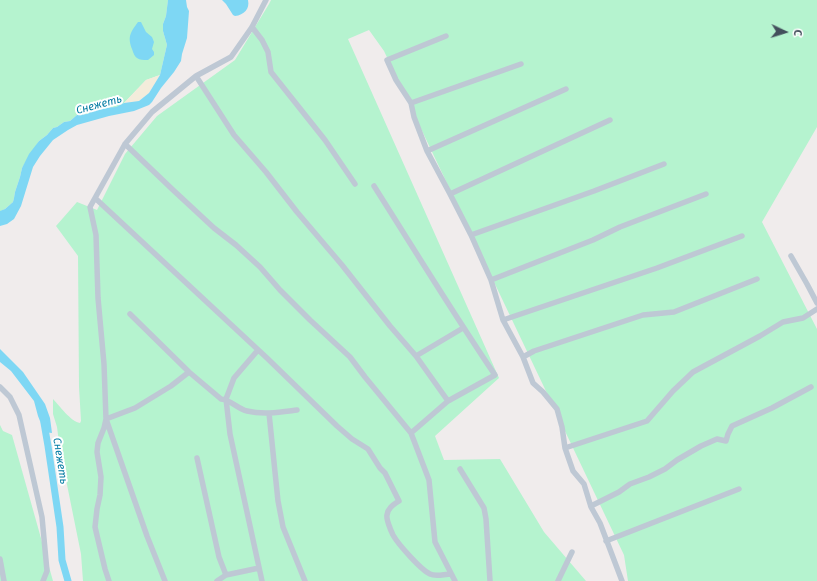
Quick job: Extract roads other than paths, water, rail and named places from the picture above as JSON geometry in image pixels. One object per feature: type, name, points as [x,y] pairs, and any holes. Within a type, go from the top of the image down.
[{"type":"street","points":[[109,581],[94,527],[100,494],[101,477],[97,452],[98,443],[106,419],[104,364],[98,298],[96,235],[90,207],[125,144],[152,112],[196,76],[231,57],[252,27],[266,0]]},
{"type":"street","points":[[252,27],[262,40],[268,52],[271,72],[325,140],[355,184]]},
{"type":"street","points":[[446,36],[387,60],[396,80],[411,103],[414,117],[427,151],[471,235],[491,280],[503,320],[523,357],[534,383],[557,409],[562,427],[565,448],[573,471],[584,484],[591,506],[600,522],[622,581]]},
{"type":"street","points":[[411,103],[521,64]]},
{"type":"street","points":[[196,76],[234,135],[416,356],[448,401]]},
{"type":"street","points":[[427,151],[566,89]]},
{"type":"street","points":[[450,194],[610,120]]},
{"type":"street","points":[[125,144],[209,224],[236,245],[310,320],[350,357],[411,433],[429,480],[435,542],[455,581]]},
{"type":"street","points":[[471,235],[664,164]]},
{"type":"street","points":[[374,186],[437,284],[463,328],[495,375],[448,401],[411,433]]},
{"type":"street","points":[[491,280],[706,194]]},
{"type":"street","points":[[95,198],[337,426],[352,439],[368,449],[385,473],[399,501],[391,506],[386,516],[393,536],[411,558],[428,573],[435,575],[451,574]]},
{"type":"street","points":[[503,320],[657,268],[742,236]]},
{"type":"street","points":[[791,256],[817,303]]},
{"type":"street","points":[[523,357],[534,351],[643,315],[674,312],[757,279]]},
{"type":"street","points":[[565,448],[647,421],[673,391],[693,372],[783,322],[803,318],[817,309]]},
{"type":"street","points":[[130,314],[189,372],[221,398],[226,399],[246,411],[269,413],[298,410]]},
{"type":"street","points":[[416,356],[463,328]]},
{"type":"street","points":[[258,350],[234,378],[226,399],[230,434],[262,581]]},
{"type":"street","points":[[106,419],[135,408],[171,386],[189,372]]},
{"type":"street","points":[[0,387],[10,397],[19,415],[42,517],[47,571],[44,581]]},
{"type":"street","points":[[591,506],[619,492],[630,484],[665,469],[677,460],[702,446],[717,439],[726,441],[732,426],[772,408],[811,387]]},
{"type":"street","points":[[269,413],[274,472],[283,527],[305,581]]},
{"type":"street","points":[[106,419],[147,536],[165,581]]},
{"type":"street","points":[[198,458],[219,557],[226,575]]},
{"type":"street","points":[[460,468],[484,508],[490,581]]},
{"type":"street","points":[[606,540],[739,489]]},
{"type":"street","points":[[558,581],[572,552]]},
{"type":"street","points":[[0,559],[4,581]]},
{"type":"street","points":[[217,581],[226,575],[259,568]]},
{"type":"water","points":[[168,0],[186,0],[189,11],[187,38],[181,61],[152,102],[149,105],[134,111],[77,125],[53,140],[33,167],[21,206],[14,219],[7,224],[0,226],[0,211],[5,209],[13,202],[22,168],[29,154],[39,141],[53,128],[64,122],[70,121],[77,115],[87,114],[103,108],[116,107],[124,103],[139,101],[149,93],[160,75],[167,45],[163,31],[163,24],[166,16]]},
{"type":"water","points":[[222,0],[248,0],[248,6],[244,13],[235,16]]},
{"type":"water","points":[[138,22],[141,22],[146,32],[152,37],[154,42],[152,49],[154,55],[148,60],[139,59],[136,57],[131,45],[130,34]]},
{"type":"water","points":[[0,349],[23,372],[45,404],[50,418],[52,433],[43,432],[34,401],[11,371],[0,362]]},
{"type":"waterway","name":"Снежеть","points":[[44,423],[60,527],[62,560],[68,581]]}]
